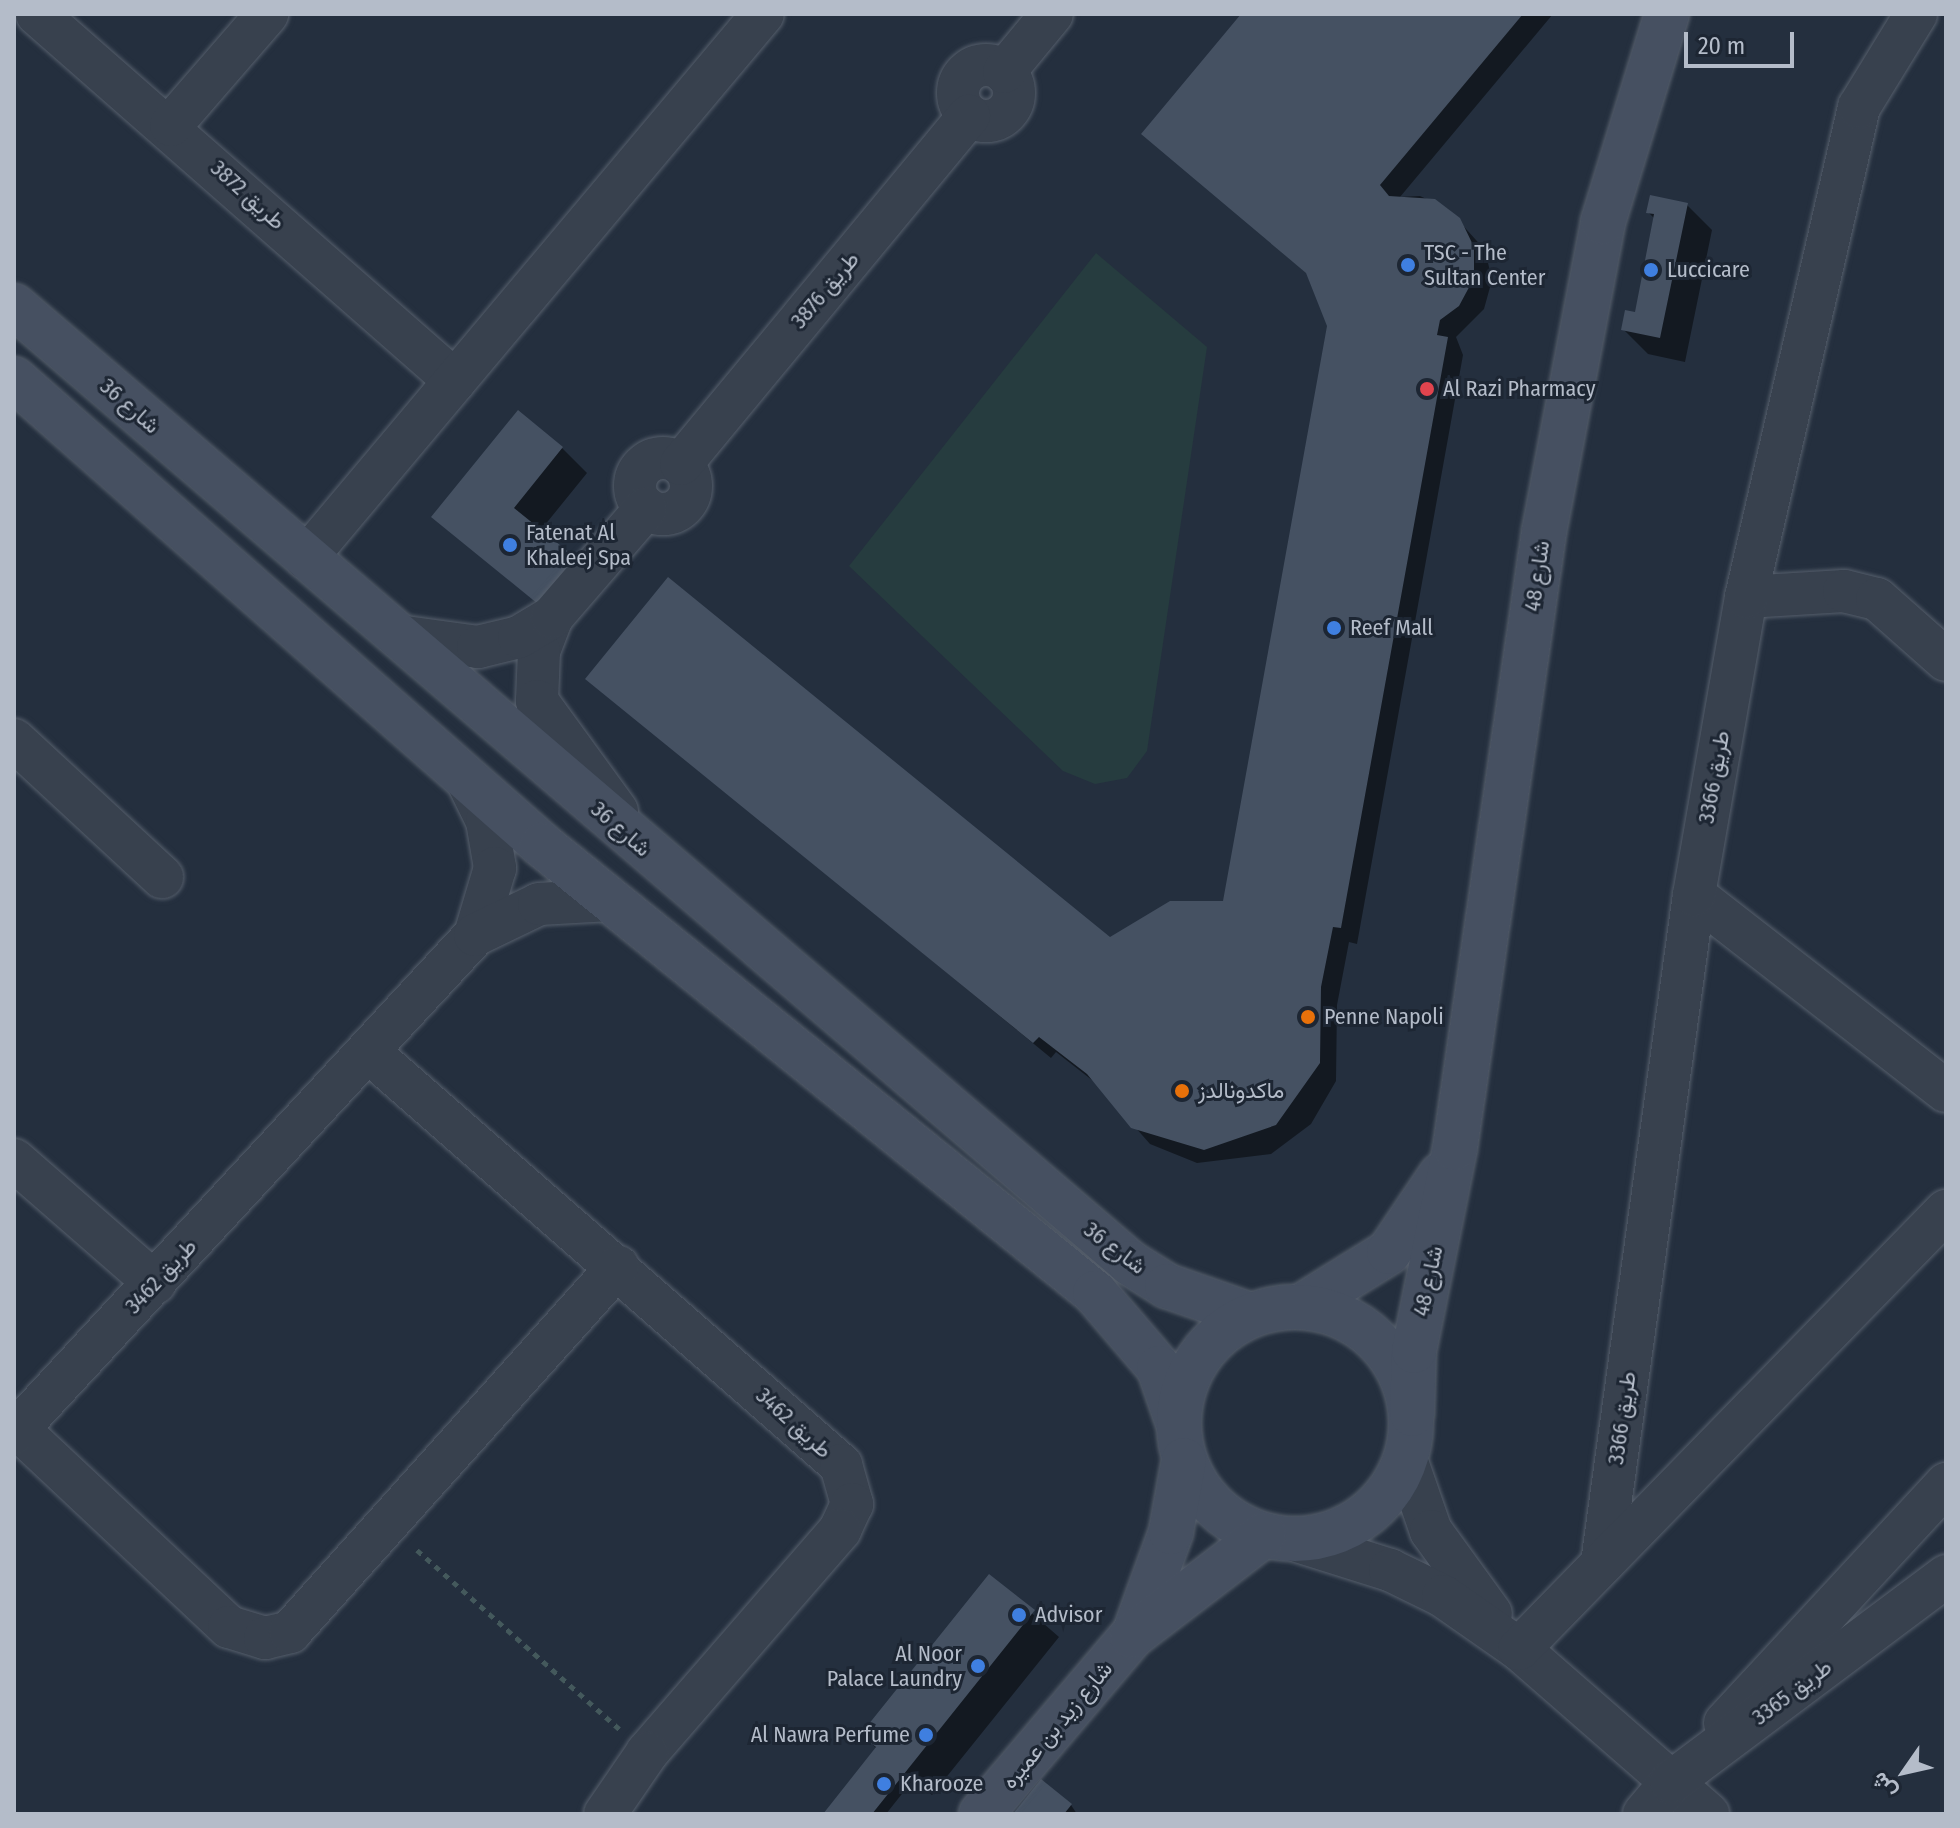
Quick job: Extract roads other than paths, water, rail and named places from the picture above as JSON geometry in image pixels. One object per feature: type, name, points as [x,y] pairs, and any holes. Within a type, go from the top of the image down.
[{"type":"street","name":"طريق 3872","points":[[37,14],[171,125],[455,381]]},
{"type":"street","points":[[171,125],[267,14]]},
{"type":"street","points":[[306,558],[763,14]]},
{"type":"street","name":"طريق 3876","points":[[552,617],[646,508],[664,514],[686,502],[692,484],[681,464],[969,116],[996,120],[1010,109],[1014,92],[1004,72],[1052,14]]},
{"type":"street","name":"شارع 48","points":[[1412,1414],[1414,1351],[1455,1148],[1544,532],[1603,222],[1667,14]]},
{"type":"street","name":"طريق 3366","points":[[1602,1563],[1694,895],[1746,597],[1859,107],[1916,14]]},
{"type":"street","name":"شارع 36","points":[[14,306],[1130,1263],[1167,1286],[1250,1315]]},
{"type":"street","points":[[14,379],[466,778],[610,900],[1095,1293],[1159,1368],[1182,1443],[1215,1507],[1278,1537],[1390,1570],[1519,1649],[1687,1770],[1708,1814]]},
{"type":"street","points":[[1746,597],[1844,591],[1877,599],[1946,660]]},
{"type":"street","points":[[398,636],[478,647],[519,637],[552,617]]},
{"type":"street","points":[[552,617],[539,651],[537,701],[646,850]]},
{"type":"street","points":[[14,740],[162,877]]},
{"type":"street","points":[[466,778],[487,821],[495,868],[475,935]]},
{"type":"street","points":[[1694,895],[1946,1091]]},
{"type":"street","points":[[475,935],[539,904],[610,900]]},
{"type":"street","name":"طريق 3462","points":[[475,935],[370,1053],[16,1431],[229,1627],[265,1638],[290,1632],[618,1266]]},
{"type":"street","name":"طريق 3462","points":[[370,1053],[618,1266],[841,1465],[852,1504],[840,1530],[647,1753],[605,1814]]},
{"type":"street","name":"شارع 48","points":[[1302,1306],[1389,1252],[1455,1148]]},
{"type":"street","points":[[14,1160],[155,1283]]},
{"type":"street","points":[[1519,1649],[1946,1211]]},
{"type":"street","points":[[1182,1443],[1198,1359],[1250,1315],[1302,1306],[1335,1313],[1388,1352],[1412,1414],[1406,1459],[1389,1493],[1362,1519],[1328,1535],[1278,1537]]},
{"type":"street","name":"شارع زيد بن عميره","points":[[1132,1636],[1164,1556],[1182,1443]]},
{"type":"street","points":[[1406,1459],[1431,1531],[1519,1649]]},
{"type":"street","points":[[1687,1770],[1740,1700],[1946,1484]]},
{"type":"street","name":"شارع زيد بن عميره","points":[[981,1814],[1132,1636],[1195,1582],[1278,1537]]},
{"type":"street","name":"طريق 3365","points":[[1644,1814],[1687,1770],[1946,1576]]},
{"type":"place","name":"TSC - The Sultan Center","points":[[1408,265]]},
{"type":"place","name":"Luccicare","points":[[1651,270]]},
{"type":"place","name":"Al Razi Pharmacy","points":[[1427,389]]},
{"type":"place","name":"Fatenat Al Khaleej Spa","points":[[510,545]]},
{"type":"place","name":"Reef Mall","points":[[1334,628]]},
{"type":"place","name":"Penne Napoli","points":[[1308,1017]]},
{"type":"place","name":"ماكدونالدز","points":[[1182,1091]]},
{"type":"place","name":"Advisor","points":[[1019,1615]]},
{"type":"place","name":"Al Noor Palace Laundry","points":[[978,1666]]},
{"type":"place","name":"Al Nawra Perfume","points":[[926,1735]]},
{"type":"place","name":"Kharooze","points":[[884,1784]]}]
